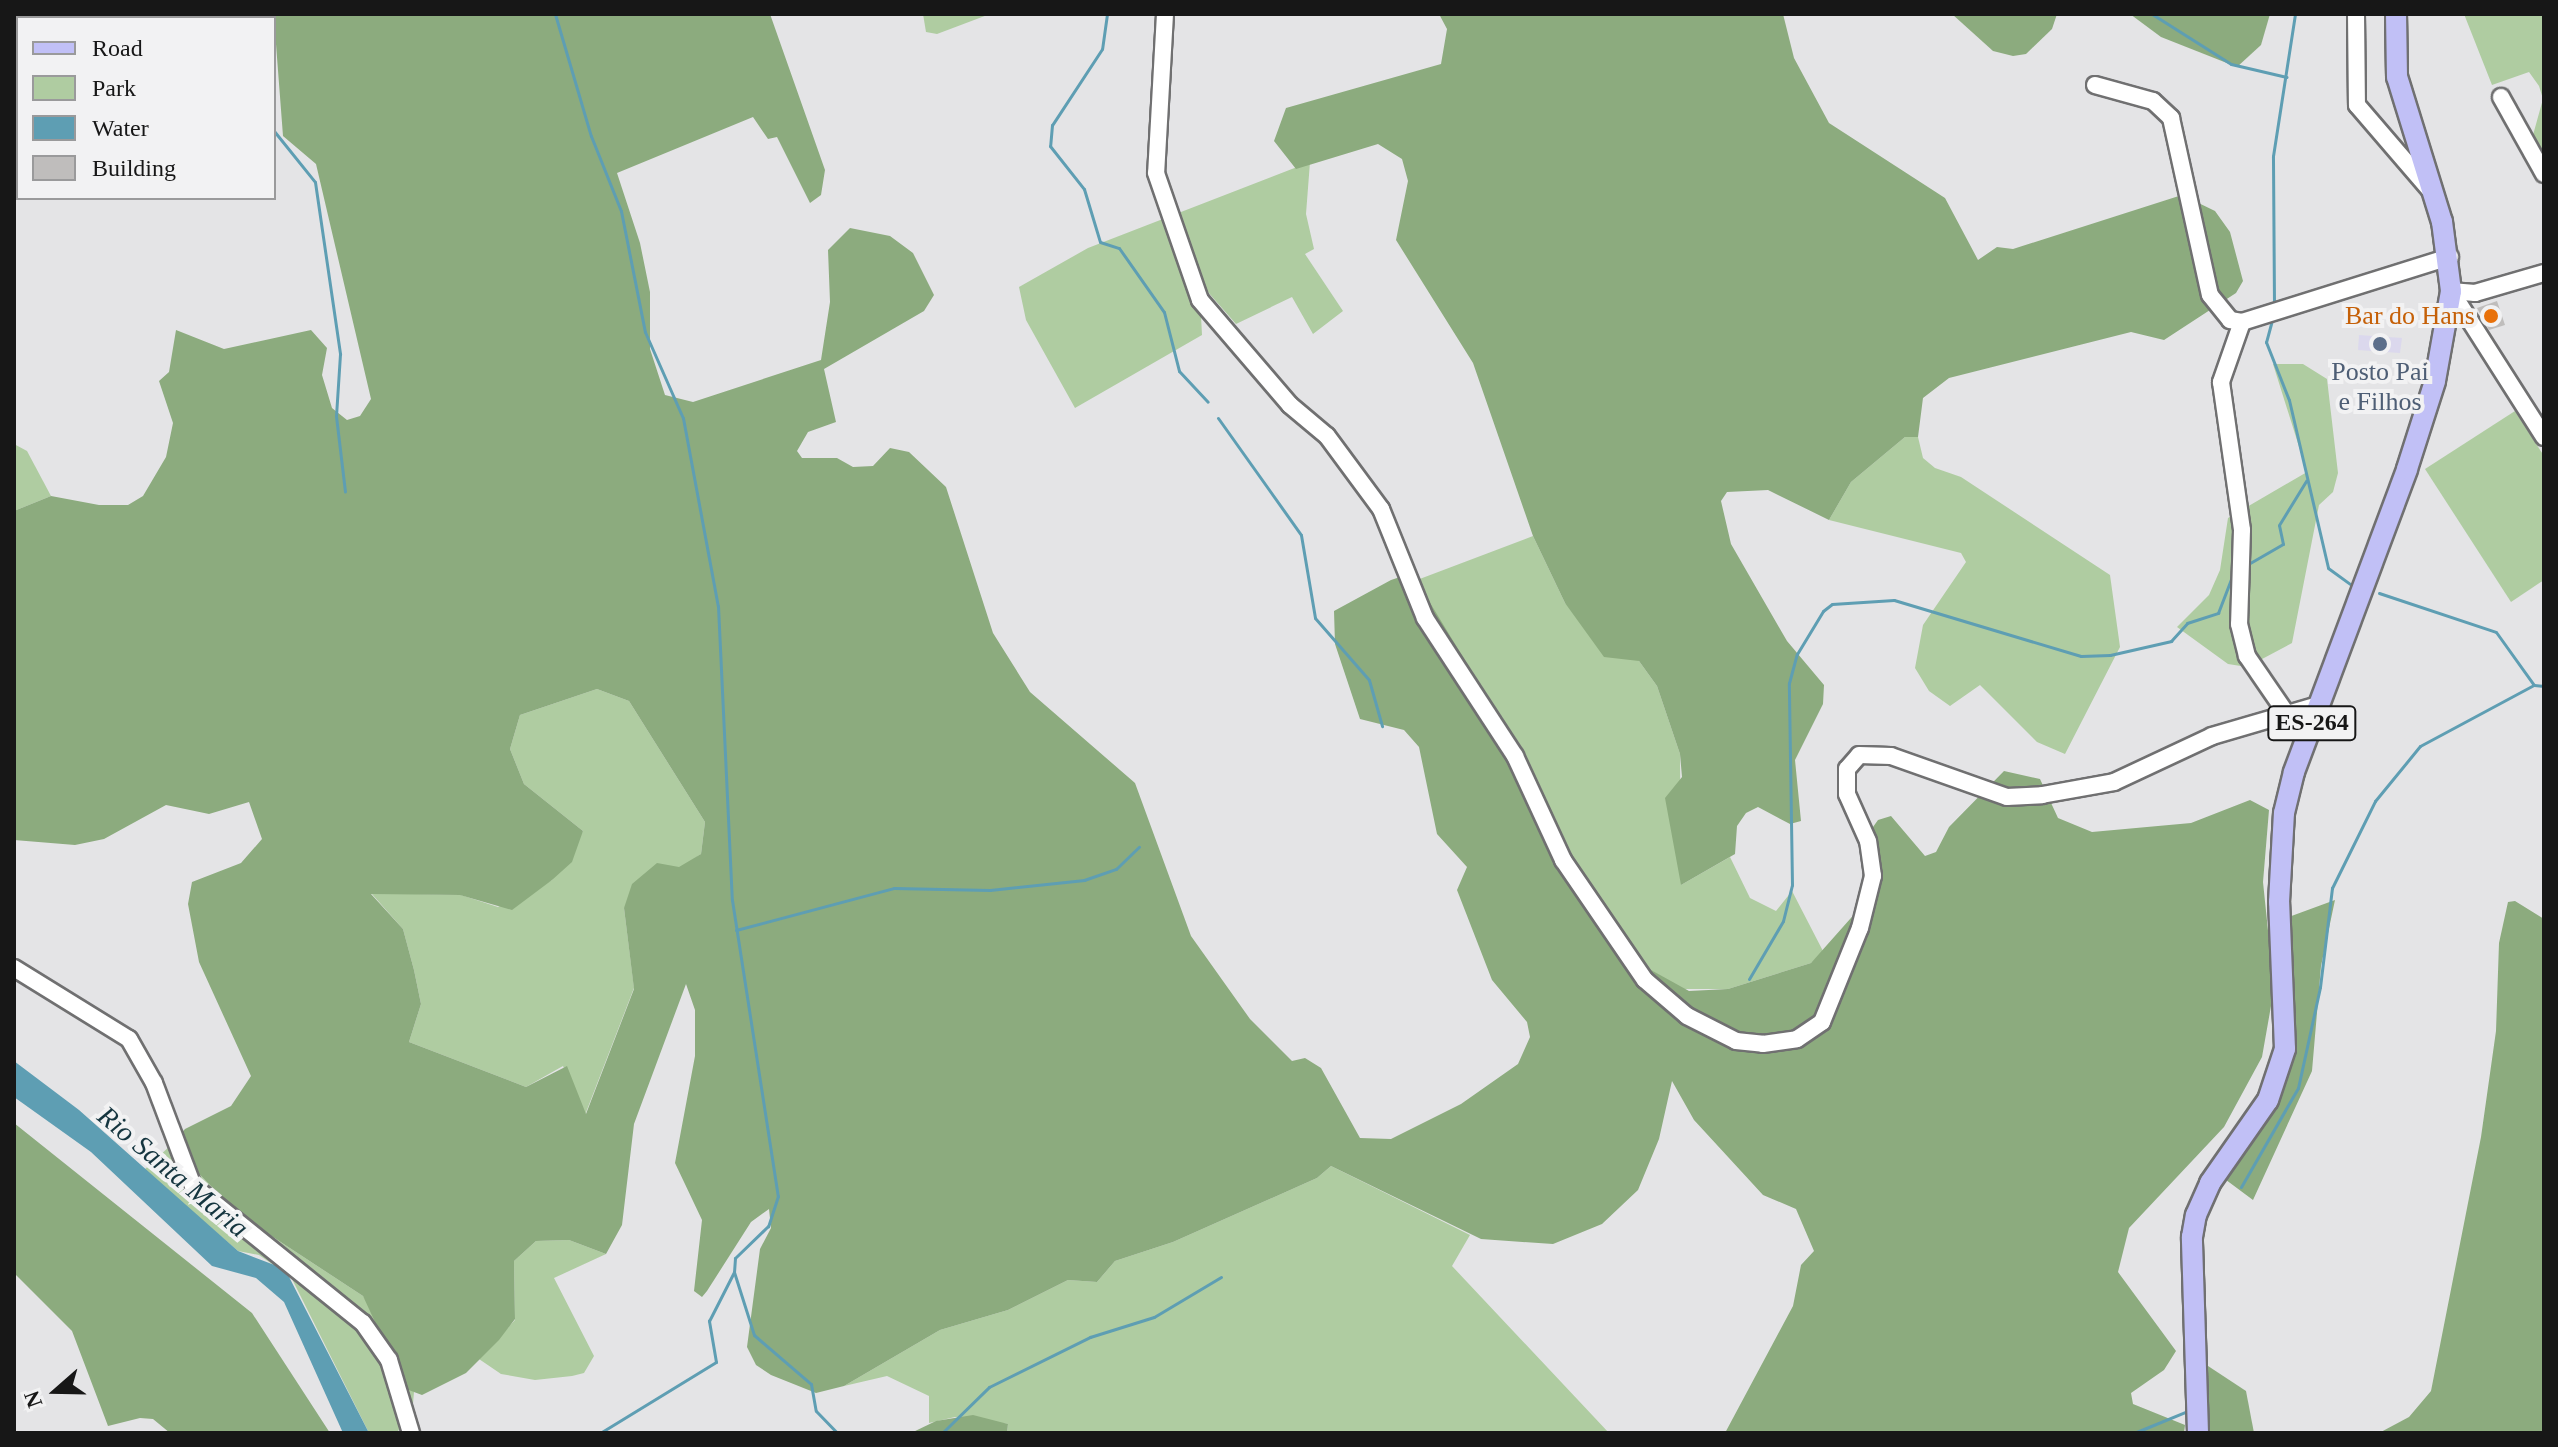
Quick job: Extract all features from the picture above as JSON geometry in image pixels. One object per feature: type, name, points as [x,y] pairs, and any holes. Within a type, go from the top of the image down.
[{"type":"main road","name":"ES-264","points":[[2198,1433],[2192,1237],[2210,1183],[2268,1100],[2285,1049],[2280,855],[2294,772],[2407,469],[2435,381],[2451,291],[2450,257],[2397,77],[2396,14]]},
{"type":"street","points":[[1165,14],[1156,173],[1200,300],[1290,405],[1327,436],[1381,509],[1425,618],[1515,756],[1563,860],[1645,980],[1687,1016],[1736,1041],[1763,1044],[1797,1039],[1822,1022],[1860,928],[1873,876],[1874,858],[1847,794],[1847,769],[1859,755],[1891,756],[2007,797],[2042,795],[2114,782],[2212,736],[2318,705]]},
{"type":"street","points":[[2356,14],[2357,105],[2430,190]]},
{"type":"street","points":[[2095,85],[2153,101],[2171,118],[2210,295],[2219,312],[2242,322],[2450,257]]},
{"type":"street","points":[[2501,97],[2544,174]]},
{"type":"street","points":[[2451,291],[2475,293],[2544,273]]},
{"type":"street","points":[[2451,291],[2544,437]]},
{"type":"street","points":[[2242,322],[2221,382],[2239,490],[2239,624],[2247,656],[2286,713]]},
{"type":"street","points":[[14,968],[47,994],[129,1039],[154,1083],[193,1186],[363,1323],[389,1360],[411,1433]]},
{"type":"shaded area","name":"Posto Pai e Filhos","points":[[2359,335],[2402,338],[2400,353],[2358,350]]},
{"type":"green space","points":[[256,14],[770,14],[825,170],[821,195],[810,203],[777,137],[768,139],[753,117],[617,173],[640,243],[650,292],[650,349],[665,395],[693,402],[821,360],[830,302],[828,250],[850,228],[890,236],[913,253],[934,295],[924,311],[824,369],[836,422],[808,432],[797,451],[802,458],[837,458],[853,467],[873,466],[890,448],[909,452],[946,487],[993,633],[1030,692],[1135,783],[1191,936],[1250,1019],[1292,1061],[1305,1058],[1321,1068],[1360,1138],[1391,1139],[1461,1104],[1518,1064],[1530,1037],[1527,1022],[1492,980],[1457,890],[1467,867],[1437,834],[1419,747],[1404,730],[1360,719],[1335,644],[1334,611],[1391,580],[1412,573],[1512,738],[1574,865],[1642,965],[1689,991],[1728,989],[1811,963],[1866,901],[1868,834],[1878,820],[1891,816],[1925,856],[1936,852],[1949,827],[2004,771],[2040,779],[2058,818],[2092,832],[2191,823],[2250,800],[2269,810],[2263,882],[2274,989],[2262,1057],[2224,1127],[2129,1228],[2118,1272],[2176,1351],[2164,1370],[2131,1393],[2133,1404],[2185,1425],[2184,1433],[1725,1433],[1793,1306],[1801,1265],[1814,1251],[1796,1209],[1763,1195],[1694,1120],[1672,1081],[1659,1139],[1638,1190],[1602,1224],[1553,1244],[1481,1239],[1331,1166],[1317,1178],[1173,1242],[1115,1261],[1097,1282],[1068,1280],[1008,1310],[940,1330],[844,1386],[816,1393],[771,1375],[756,1365],[747,1347],[760,1249],[771,1228],[769,1209],[751,1222],[702,1297],[694,1291],[702,1220],[675,1163],[695,1056],[695,1010],[686,984],[634,1124],[622,1225],[606,1254],[569,1240],[536,1241],[514,1261],[515,1319],[499,1340],[466,1373],[422,1395],[406,1389],[363,1296],[238,1214],[171,1145],[185,1129],[231,1106],[251,1076],[199,962],[188,904],[192,882],[241,863],[262,839],[249,802],[209,814],[166,805],[104,839],[75,845],[14,840],[14,511],[51,496],[99,505],[128,505],[143,496],[166,457],[173,423],[159,381],[169,372],[176,330],[224,349],[311,330],[327,348],[322,375],[332,408],[347,420],[360,416],[371,399],[316,164],[283,136],[276,16]],"holes":[[[597,689],[629,701],[705,822],[701,854],[679,867],[657,863],[632,884],[624,908],[634,989],[586,1114],[567,1066],[526,1087],[409,1042],[421,1004],[414,970],[403,929],[371,894],[460,895],[512,910],[572,862],[583,831],[524,784],[510,749],[520,715]]]},
{"type":"green space","points":[[923,14],[990,14],[937,34],[926,32]]},
{"type":"green space","points":[[1439,14],[1783,14],[1794,58],[1829,123],[1945,198],[1978,260],[1997,247],[2013,249],[2182,195],[2215,211],[2230,232],[2243,281],[2236,293],[2164,340],[2131,332],[1949,378],[1923,398],[1918,437],[1905,437],[1851,482],[1829,520],[1768,490],[1727,492],[1721,501],[1731,544],[1787,641],[1824,685],[1823,704],[1795,760],[1801,821],[1790,824],[1758,807],[1746,813],[1737,826],[1735,854],[1681,885],[1665,798],[1682,777],[1680,754],[1657,686],[1639,661],[1604,657],[1565,603],[1533,536],[1473,363],[1396,240],[1408,181],[1402,159],[1378,144],[1296,169],[1274,141],[1286,108],[1441,64],[1447,29]]},
{"type":"green space","points":[[1952,14],[2057,14],[2052,29],[2026,54],[2013,56],[1993,51]]},
{"type":"green space","points":[[2130,14],[2270,14],[2261,45],[2237,67],[2161,37]]},
{"type":"green space","points":[[2464,14],[2544,14],[2544,159],[2533,135],[2543,99],[2539,86],[2529,72],[2492,85]]},
{"type":"green space","points":[[1310,162],[1306,214],[1314,249],[1305,254],[1343,311],[1313,334],[1292,297],[1236,324],[1207,291],[1200,296],[1202,335],[1075,408],[1026,320],[1019,287],[1088,248]]},
{"type":"green space","points":[[2273,364],[2303,364],[2327,379],[2338,473],[2333,492],[2319,505],[2292,643],[2247,667],[2228,664],[2177,627],[2209,595],[2220,570],[2228,518],[2307,472]]},
{"type":"green space","points":[[2515,411],[2544,456],[2544,580],[2511,602],[2425,469]]},
{"type":"green space","points":[[1905,437],[1918,437],[1923,458],[1935,468],[1961,477],[2110,575],[2120,647],[2065,754],[2037,742],[1980,685],[1950,706],[1929,691],[1915,668],[1923,625],[1966,562],[1961,553],[1829,520],[1851,482]]},
{"type":"green space","points":[[14,444],[27,451],[51,496],[14,511]]},
{"type":"green space","points":[[1533,536],[1565,603],[1639,661],[1657,686],[1680,754],[1681,885],[1730,857],[1750,898],[1776,911],[1792,891],[1824,953],[1811,963],[1728,989],[1683,989],[1642,965],[1574,865],[1417,580]]},
{"type":"green space","points":[[597,689],[629,701],[705,822],[701,854],[624,908],[634,988],[585,1115],[563,1066],[526,1087],[409,1042],[421,1004],[414,970],[403,929],[371,893],[461,895],[498,907],[552,880],[583,831],[524,784],[510,749],[520,715]]},
{"type":"green space","points":[[2335,900],[2321,966],[2312,1071],[2253,1200],[2214,1171],[2257,1110],[2292,990],[2286,918]]},
{"type":"green space","points":[[2515,901],[2544,919],[2544,1433],[2379,1433],[2409,1417],[2431,1391],[2481,1137],[2496,1031],[2499,943],[2508,902]]},
{"type":"green space","points":[[14,1123],[252,1313],[330,1433],[170,1433],[153,1419],[140,1418],[108,1426],[72,1331],[14,1273]]},
{"type":"green space","points":[[171,1145],[238,1214],[363,1296],[385,1331],[393,1368],[414,1392],[411,1427],[403,1422],[397,1433],[369,1433],[291,1277],[259,1255],[238,1251],[144,1170]]},
{"type":"green space","points":[[1331,1166],[1470,1235],[1452,1266],[1609,1433],[1007,1433],[1008,1424],[955,1417],[929,1423],[929,1396],[887,1376],[844,1386],[940,1330],[1008,1310],[1068,1280],[1097,1282],[1115,1261],[1173,1242],[1317,1178]]},
{"type":"green space","points":[[569,1240],[606,1254],[554,1278],[594,1356],[584,1373],[572,1376],[535,1380],[501,1374],[479,1359],[515,1320],[514,1261],[536,1241]]},
{"type":"green space","points":[[2205,1364],[2246,1391],[2254,1433],[2199,1433]]},
{"type":"green space","points":[[973,1415],[1008,1424],[1007,1433],[911,1433],[936,1421]]},
{"type":"water","points":[[14,1061],[79,1110],[238,1251],[285,1269],[369,1433],[343,1433],[284,1302],[256,1278],[212,1266],[91,1152],[14,1097]]},
{"type":"building","name":"Bar do Hans","points":[[2497,301],[2505,325],[2489,330],[2477,308]]},
{"type":"waterway","points":[[555,14],[591,136],[621,211],[645,332],[683,418],[718,606],[732,900],[778,1196],[768,1226],[735,1258],[734,1272],[754,1335],[811,1384],[816,1411],[837,1433]]},
{"type":"waterway","points":[[1107,14],[1102,49],[1052,125],[1050,146],[1084,189],[1100,242],[1119,248],[1164,312],[1179,371],[1208,402]]},
{"type":"waterway","points":[[2152,14],[2231,64],[2287,77]]},
{"type":"waterway","points":[[2274,304],[2273,156],[2295,14]]},
{"type":"waterway","points":[[276,133],[315,182],[340,354],[336,416],[345,491]]},
{"type":"waterway","points":[[2272,320],[2266,342],[2289,400],[2328,568],[2350,584]]},
{"type":"waterway","points":[[1218,418],[1301,535],[1315,618],[1369,680],[1382,726]]},
{"type":"waterway","points":[[2250,563],[2283,544],[2279,525],[2306,481]]},
{"type":"waterway","points":[[1749,979],[1783,921],[1792,885],[1789,683],[1797,654],[1823,611],[1832,604],[1894,600],[2081,656],[2110,655],[2171,641],[2187,623],[2218,613],[2233,574]]},
{"type":"waterway","points":[[2379,593],[2496,632],[2534,685]]},
{"type":"waterway","points":[[2241,1187],[2298,1088],[2320,987],[2332,888],[2375,801],[2420,746],[2534,685],[2544,686]]},
{"type":"waterway","points":[[736,930],[894,888],[990,890],[1084,880],[1116,869],[1139,847]]},
{"type":"waterway","points":[[600,1433],[716,1362],[709,1321],[734,1272]]},
{"type":"waterway","points":[[942,1433],[989,1387],[1090,1337],[1154,1317],[1221,1277]]},
{"type":"waterway","points":[[2134,1433],[2185,1412]]},
{"type":"place","name":"Bar do Hans","points":[[2491,316]]},
{"type":"place","name":"Posto Pai e Filhos","points":[[2380,344]]},
{"type":"water label","name":"Rio Santa Maria","points":[[173,1172]]}]
